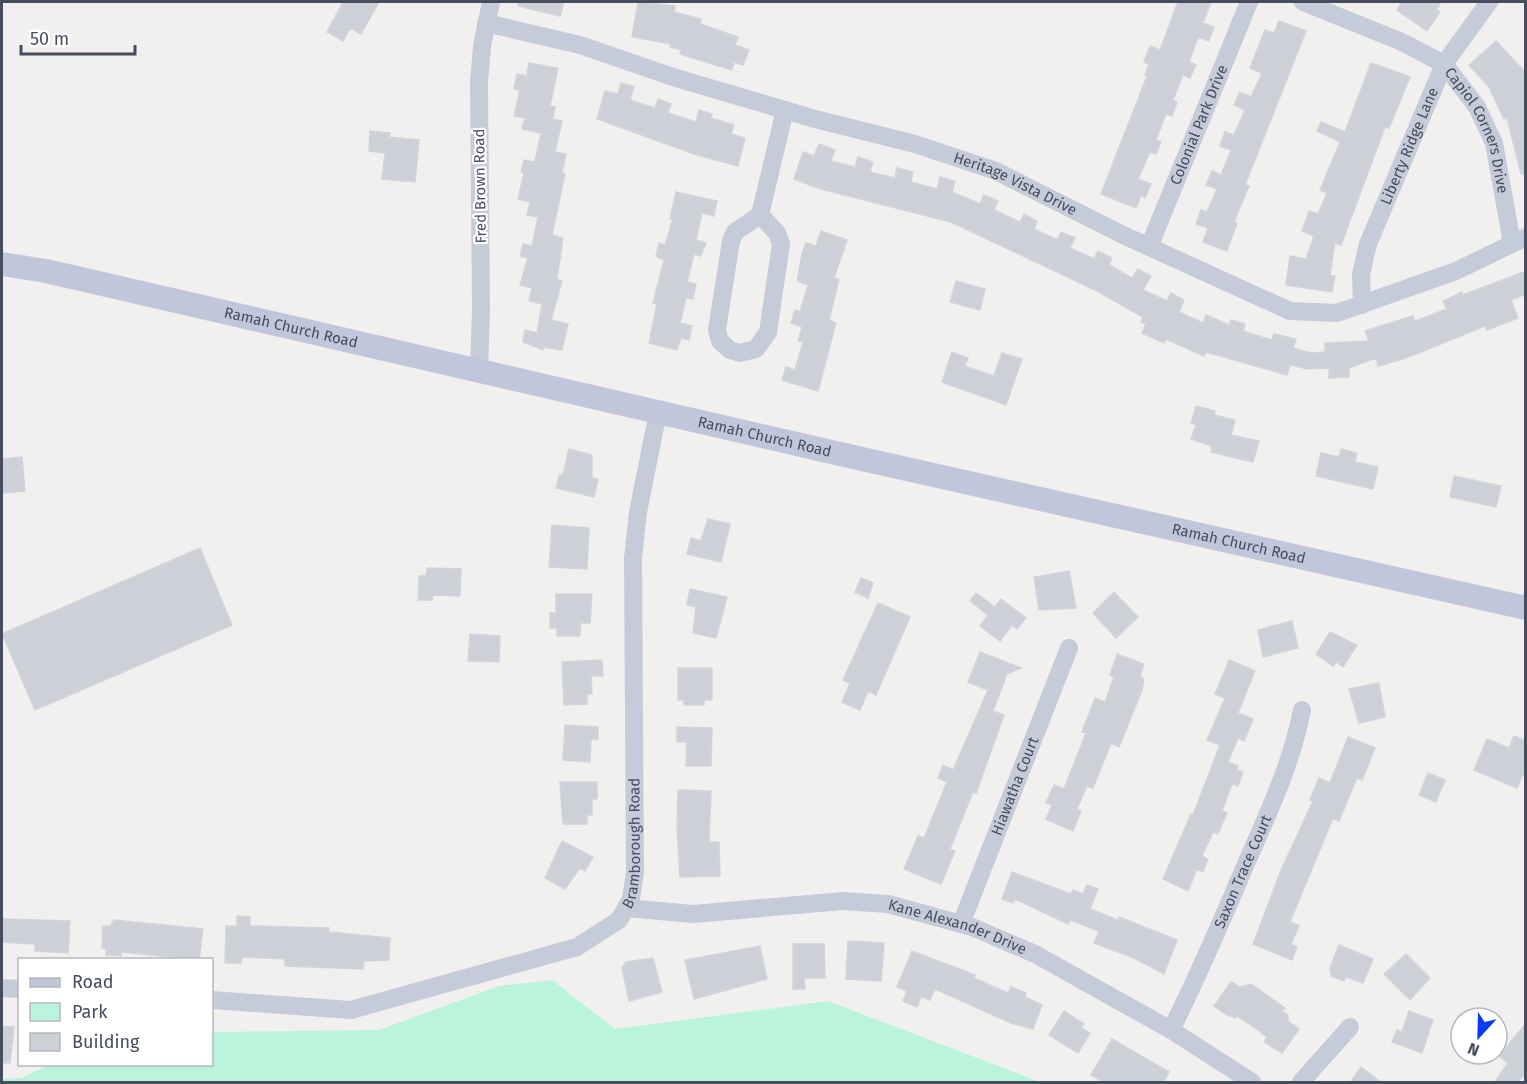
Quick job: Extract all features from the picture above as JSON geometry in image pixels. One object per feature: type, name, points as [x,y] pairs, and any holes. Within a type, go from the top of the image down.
[{"type":"main road","name":"Ramah Church Road","points":[[2,264],[57,273],[658,412],[1526,608]]},
{"type":"street","name":"Fred Brown Road","points":[[479,371],[481,298],[479,83],[486,23],[491,2]]},
{"type":"street","name":"Colonial Park Drive","points":[[1149,247],[1249,2]]},
{"type":"street","name":"Capiol Corners Drive","points":[[1303,2],[1402,42],[1444,64],[1477,107],[1494,143],[1519,240]]},
{"type":"street","name":"Liberty Ridge Lane","points":[[1362,304],[1361,274],[1368,244],[1444,64],[1489,2]]},
{"type":"street","name":"Heritage Vista Drive","points":[[486,23],[580,45],[676,78],[784,110],[915,144],[996,171],[1149,247],[1290,311],[1337,313],[1456,271],[1519,240]]},
{"type":"street","points":[[760,215],[777,233],[781,244],[768,332],[756,349],[740,353],[730,350],[720,342],[717,330],[727,257],[735,232],[760,215],[784,110]]},
{"type":"street","name":"Bramborough Road","points":[[213,1000],[351,1010],[577,947],[619,920],[631,899],[635,872],[633,558],[638,512],[658,412]]},
{"type":"street","name":"Hiawatha Court","points":[[961,924],[1051,700],[1069,648]]},
{"type":"street","name":"Saxon Trace Court","points":[[1172,1030],[1199,975],[1283,778],[1296,742],[1302,710]]},
{"type":"street","name":"Kane Alexander Drive","points":[[626,908],[693,914],[843,901],[888,904],[961,924],[1035,954],[1172,1030],[1252,1083]]},
{"type":"street","points":[[2,988],[18,989]]},
{"type":"street","points":[[1301,1083],[1350,1027]]},
{"type":"green space","points":[[552,980],[615,1029],[828,1001],[1040,1082],[2,1082],[2,1079],[21,1078],[47,1066],[213,1066],[213,1032],[379,1030],[499,986]]},
{"type":"building","points":[[343,2],[379,2],[361,34],[350,28],[343,41],[327,32]]},
{"type":"building","points":[[518,2],[564,2],[560,16],[518,6]]},
{"type":"building","points":[[638,2],[675,6],[674,12],[701,19],[700,24],[738,37],[735,45],[749,50],[743,65],[734,62],[732,70],[680,54],[681,50],[670,47],[671,44],[632,37]]},
{"type":"building","points":[[1178,2],[1211,2],[1203,23],[1214,27],[1209,41],[1198,37],[1189,62],[1196,65],[1190,78],[1183,75],[1173,100],[1177,102],[1172,116],[1166,114],[1156,140],[1161,142],[1156,154],[1150,152],[1138,179],[1151,184],[1145,198],[1141,196],[1136,208],[1101,194],[1147,76],[1145,75],[1149,64],[1144,62],[1150,46],[1160,50]]},
{"type":"building","points":[[1402,2],[1441,2],[1436,10],[1440,12],[1427,31],[1397,10]]},
{"type":"building","points":[[1279,21],[1306,31],[1245,185],[1249,186],[1234,222],[1237,223],[1227,251],[1203,242],[1208,228],[1196,224],[1201,210],[1207,212],[1217,189],[1206,185],[1212,171],[1221,175],[1231,150],[1220,146],[1225,132],[1234,135],[1245,110],[1234,105],[1240,92],[1251,97],[1262,73],[1250,68],[1265,30],[1274,33]]},
{"type":"building","points":[[1496,41],[1526,73],[1526,174],[1521,174],[1507,118],[1504,119],[1489,87],[1469,65]]},
{"type":"building","points":[[529,63],[558,68],[550,106],[555,107],[553,119],[562,121],[555,152],[566,154],[562,173],[565,174],[552,235],[563,238],[557,279],[562,281],[551,320],[568,324],[562,350],[543,347],[543,350],[523,342],[525,330],[537,333],[542,304],[529,301],[532,288],[520,285],[528,258],[520,256],[523,244],[532,246],[538,217],[527,215],[530,202],[518,199],[524,173],[521,172],[524,160],[535,162],[541,133],[522,129],[525,118],[514,116],[520,90],[514,89],[517,74],[527,76]]},
{"type":"building","points":[[1371,63],[1410,77],[1389,128],[1385,127],[1341,245],[1335,243],[1330,275],[1335,276],[1332,292],[1286,285],[1290,256],[1306,259],[1314,236],[1302,231],[1309,211],[1318,214],[1327,193],[1320,190],[1340,142],[1317,131],[1321,122],[1345,132]]},
{"type":"building","points":[[621,83],[634,87],[630,100],[655,108],[658,99],[671,104],[668,113],[696,122],[699,110],[712,114],[711,118],[734,125],[731,134],[745,138],[738,166],[694,154],[597,119],[605,91],[618,94]]},
{"type":"building","points":[[370,131],[390,133],[389,137],[419,140],[415,182],[382,179],[385,153],[369,151]]},
{"type":"building","points":[[819,144],[835,150],[831,161],[855,167],[858,157],[873,162],[870,172],[895,178],[897,168],[913,172],[911,182],[937,189],[940,177],[955,181],[952,192],[980,204],[984,195],[998,201],[994,210],[1020,222],[1024,214],[1037,221],[1034,229],[1058,240],[1061,232],[1075,238],[1070,248],[1094,259],[1098,251],[1112,258],[1109,265],[1132,278],[1138,269],[1151,276],[1143,290],[1167,301],[1171,293],[1184,300],[1179,312],[1203,323],[1206,315],[1229,325],[1231,320],[1245,324],[1243,331],[1272,340],[1274,334],[1296,339],[1293,348],[1311,353],[1325,352],[1325,343],[1369,341],[1365,331],[1413,316],[1415,321],[1447,309],[1443,301],[1462,292],[1463,295],[1526,271],[1526,294],[1511,300],[1518,318],[1487,330],[1485,326],[1406,358],[1378,366],[1376,358],[1349,368],[1349,377],[1329,378],[1329,368],[1308,369],[1290,365],[1287,375],[1206,352],[1204,356],[1166,339],[1164,343],[1142,333],[1146,324],[1141,322],[1143,317],[1097,291],[951,222],[821,189],[794,179],[803,152],[814,156]]},
{"type":"building","points":[[676,192],[717,201],[714,216],[702,213],[696,240],[706,243],[701,256],[694,254],[687,282],[696,284],[693,299],[686,298],[680,323],[692,326],[689,340],[681,338],[677,350],[649,343],[657,304],[653,303],[664,260],[656,256],[659,243],[665,245],[673,219],[670,219]]},
{"type":"building","points":[[821,231],[847,240],[834,278],[839,280],[829,320],[836,323],[818,391],[782,380],[786,367],[795,370],[803,342],[798,341],[802,327],[791,323],[795,310],[800,312],[808,285],[797,281],[802,254],[806,243],[816,246]]},
{"type":"building","points":[[956,281],[985,289],[980,310],[950,302]]},
{"type":"building","points":[[952,352],[968,358],[965,366],[994,376],[1002,353],[1022,359],[1006,405],[942,382]]},
{"type":"building","points":[[1196,406],[1215,411],[1214,415],[1235,420],[1231,435],[1259,441],[1253,462],[1211,452],[1212,446],[1191,439],[1196,425],[1191,423]]},
{"type":"building","points":[[569,449],[592,455],[592,478],[598,479],[594,497],[556,488],[560,474],[563,475]]},
{"type":"building","points":[[1341,449],[1357,453],[1355,462],[1378,467],[1373,489],[1316,476],[1321,453],[1339,457]]},
{"type":"building","points":[[22,457],[25,491],[2,493],[2,459]]},
{"type":"building","points":[[1454,476],[1501,486],[1496,507],[1450,497]]},
{"type":"building","points":[[708,519],[730,524],[721,562],[687,554],[691,538],[701,541]]},
{"type":"building","points":[[552,525],[589,528],[587,569],[549,567]]},
{"type":"building","points":[[200,548],[232,625],[35,710],[2,634]]},
{"type":"building","points":[[427,568],[461,569],[460,596],[433,595],[432,600],[418,600],[419,576],[426,576]]},
{"type":"building","points":[[1069,571],[1076,608],[1039,610],[1034,577]]},
{"type":"building","points":[[861,578],[873,583],[868,598],[855,592]]},
{"type":"building","points":[[690,589],[727,597],[716,638],[693,633],[696,607],[687,605]]},
{"type":"building","points":[[1114,592],[1138,617],[1116,638],[1093,613]]},
{"type":"building","points":[[976,593],[995,607],[1001,599],[1026,618],[1017,629],[1012,625],[1000,641],[980,626],[988,615],[970,601]]},
{"type":"building","points":[[556,594],[592,594],[590,623],[581,623],[580,636],[557,636],[557,628],[550,628],[550,613],[556,613]]},
{"type":"building","points":[[878,603],[910,617],[876,695],[868,691],[860,710],[842,702],[850,683],[843,680]]},
{"type":"building","points":[[1292,621],[1298,648],[1263,657],[1258,630]]},
{"type":"building","points":[[1330,632],[1357,645],[1343,667],[1336,662],[1333,666],[1316,654]]},
{"type":"building","points":[[470,634],[500,636],[499,662],[468,661]]},
{"type":"building","points":[[980,652],[1021,668],[1007,674],[993,711],[1004,715],[976,793],[973,792],[950,849],[955,851],[941,884],[904,869],[918,836],[924,838],[947,782],[938,778],[943,765],[953,770],[988,690],[968,682]]},
{"type":"building","points":[[1117,654],[1144,664],[1140,677],[1144,679],[1142,690],[1119,747],[1111,743],[1093,788],[1087,786],[1077,809],[1081,811],[1073,831],[1046,819],[1052,805],[1046,803],[1054,785],[1064,789],[1086,733],[1082,732],[1095,698],[1105,702],[1114,677],[1110,675]]},
{"type":"building","points":[[602,660],[603,676],[591,676],[592,694],[587,694],[587,704],[564,705],[562,662]]},
{"type":"building","points":[[1229,660],[1255,671],[1238,713],[1253,719],[1244,741],[1238,738],[1228,762],[1238,766],[1237,770],[1243,772],[1238,786],[1232,784],[1222,811],[1227,813],[1218,834],[1213,832],[1202,856],[1208,859],[1203,872],[1197,869],[1188,891],[1163,879],[1191,814],[1193,815],[1220,745],[1207,740],[1225,698],[1215,694]]},
{"type":"building","points":[[678,668],[712,668],[712,700],[704,700],[704,705],[684,705],[684,700],[678,700]]},
{"type":"building","points":[[1379,683],[1385,717],[1359,723],[1349,689]]},
{"type":"building","points":[[565,725],[598,727],[598,740],[591,739],[590,762],[563,760]]},
{"type":"building","points":[[677,727],[712,728],[711,766],[686,766],[687,742],[677,742]]},
{"type":"building","points":[[1514,736],[1526,741],[1526,768],[1517,788],[1474,770],[1487,739],[1509,748]]},
{"type":"building","points":[[1348,737],[1375,748],[1362,780],[1357,778],[1339,821],[1333,818],[1290,922],[1299,926],[1291,944],[1297,947],[1292,960],[1253,944],[1282,868],[1313,801],[1310,800],[1319,778],[1330,783]]},
{"type":"building","points":[[1428,773],[1445,780],[1436,802],[1419,795]]},
{"type":"building","points":[[560,782],[597,782],[597,799],[592,799],[592,815],[587,815],[587,824],[563,824]]},
{"type":"building","points":[[678,790],[711,791],[709,842],[719,842],[720,876],[680,877],[677,828]]},
{"type":"building","points":[[562,841],[593,857],[585,871],[580,868],[565,889],[545,878]]},
{"type":"building","points":[[1012,872],[1071,894],[1073,890],[1083,894],[1087,885],[1098,889],[1090,909],[1118,920],[1119,917],[1177,940],[1164,974],[1134,958],[1094,943],[1099,931],[1070,920],[1068,924],[1015,899],[1013,903],[1002,899]]},
{"type":"building","points":[[237,916],[250,917],[250,926],[329,928],[329,932],[390,938],[389,960],[364,961],[363,969],[285,966],[285,959],[242,957],[241,963],[225,963],[226,926],[237,926]]},
{"type":"building","points":[[2,919],[70,921],[68,953],[35,951],[35,944],[2,942]]},
{"type":"building","points":[[114,920],[203,929],[199,958],[121,952],[121,956],[106,955],[106,949],[102,948],[103,926],[110,926]]},
{"type":"building","points":[[848,941],[884,943],[881,981],[846,979]]},
{"type":"building","points":[[793,944],[824,944],[825,978],[804,978],[805,989],[793,989]]},
{"type":"building","points":[[1339,945],[1373,959],[1363,983],[1346,977],[1344,981],[1331,976],[1330,968]]},
{"type":"building","points":[[760,946],[767,979],[694,999],[685,960]]},
{"type":"building","points":[[912,951],[975,975],[974,978],[1008,993],[1011,987],[1026,993],[1025,997],[1042,1005],[1033,1029],[1011,1023],[935,989],[930,1000],[921,997],[917,1007],[903,1001],[907,991],[897,987]]},
{"type":"building","points":[[1406,954],[1430,978],[1410,1000],[1384,974]]},
{"type":"building","points":[[653,958],[662,992],[629,1001],[622,968],[626,962]]},
{"type":"building","points":[[1231,982],[1240,987],[1251,984],[1285,1008],[1282,1011],[1288,1015],[1288,1021],[1299,1029],[1282,1053],[1264,1042],[1267,1037],[1248,1023],[1237,1016],[1235,1018],[1227,1015],[1214,1006]]},
{"type":"building","points":[[1064,1011],[1084,1024],[1081,1028],[1090,1033],[1078,1053],[1049,1035]]},
{"type":"building","points":[[1409,1011],[1433,1020],[1422,1053],[1392,1042],[1397,1030],[1402,1032]]},
{"type":"building","points":[[1526,1023],[1526,1072],[1517,1083],[1494,1083],[1506,1066],[1509,1066],[1509,1044]]},
{"type":"building","points":[[2,1026],[14,1027],[10,1063],[2,1063]]},
{"type":"building","points":[[1112,1039],[1169,1072],[1163,1083],[1105,1083],[1091,1075]]},
{"type":"building","points":[[1361,1067],[1382,1083],[1350,1083]]}]
